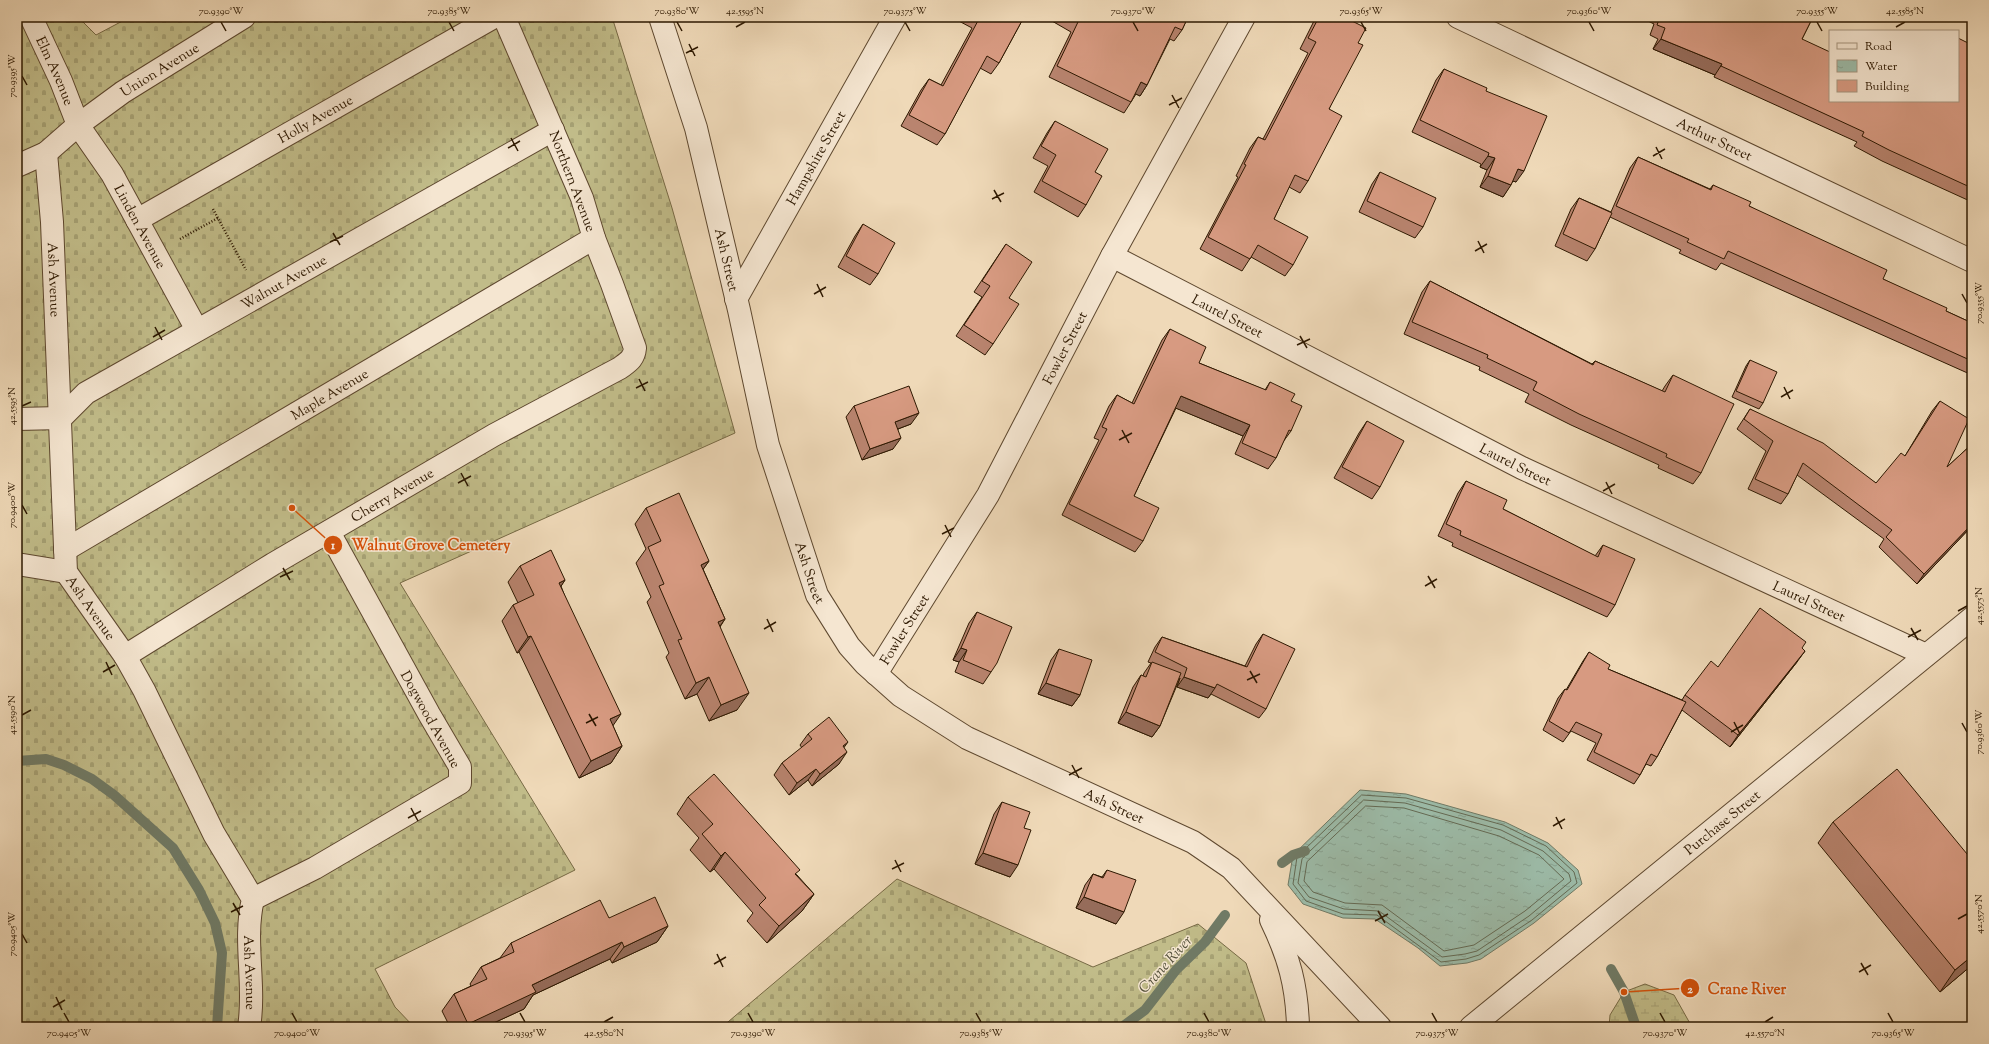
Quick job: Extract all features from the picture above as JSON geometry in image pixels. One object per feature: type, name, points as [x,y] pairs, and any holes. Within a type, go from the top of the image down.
[{"type":"street","name":"Elm Avenue","points":[[31,17],[61,81],[78,125]]},
{"type":"street","name":"Union Avenue","points":[[46,153],[78,125],[123,92],[244,17]]},
{"type":"street","name":"Holly Avenue","points":[[137,220],[494,17]]},
{"type":"street","name":"Northern Avenue","points":[[504,17],[582,198],[594,238],[635,348]]},
{"type":"street","name":"Ash Street","points":[[660,17],[696,128],[768,445],[817,595],[832,622],[849,646],[876,674],[901,696],[967,738],[1193,842],[1231,868],[1380,1027]]},
{"type":"street","name":"Hampshire Street","points":[[736,299],[895,17]]},
{"type":"street","name":"Fowler Street","points":[[876,674],[988,495],[1112,256],[1244,17]]},
{"type":"street","name":"Arthur Street","points":[[1458,17],[1972,261]]},
{"type":"street","name":"Linden Avenue","points":[[78,125],[112,174],[197,330]]},
{"type":"street","name":"Walnut Avenue","points":[[61,418],[86,393],[554,130]]},
{"type":"street","points":[[17,166],[46,153]]},
{"type":"street","name":"Ash Avenue","points":[[46,153],[52,222],[66,561],[125,656],[144,690],[214,834],[253,899],[248,918],[252,1009],[249,1027]]},
{"type":"street","name":"Maple Avenue","points":[[66,561],[594,238]]},
{"type":"street","name":"Laurel Street","points":[[1112,256],[1522,468],[1926,655]]},
{"type":"street","name":"Cherry Avenue","points":[[125,656],[329,532],[494,435],[620,368],[632,360],[635,354],[635,348]]},
{"type":"street","points":[[17,419],[61,418]]},
{"type":"street","name":"Dogwood Avenue","points":[[253,899],[315,868],[460,783],[460,767],[429,714],[329,532]]},
{"type":"street","points":[[17,564],[66,561]]},
{"type":"street","name":"Purchase Street","points":[[1472,1027],[1972,618]]},
{"type":"street","name":"Ash Street","points":[[1263,903],[1284,947],[1297,998],[1298,1027]]},
{"type":"path","points":[[200,184],[260,295]]},
{"type":"path","points":[[155,253],[218,218]]},
{"type":"green space","points":[[17,17],[78,17],[96,35],[130,17],[612,17],[672,208],[735,433],[400,583],[575,870],[375,969],[395,1007],[414,1027],[17,1027]]},
{"type":"green space","points":[[897,879],[1093,967],[1198,924],[1246,963],[1267,1027],[722,1027]]},
{"type":"green space","points":[[1645,984],[1674,995],[1692,1027],[1609,1027],[1610,1015],[1624,992]]},
{"type":"water","points":[[1360,790],[1406,794],[1505,822],[1548,843],[1578,870],[1582,884],[1534,923],[1481,959],[1467,963],[1440,966],[1418,948],[1375,919],[1343,918],[1303,904],[1288,885],[1293,855]]},
{"type":"building","points":[[980,17],[1024,17],[999,63],[987,56],[945,134],[909,115],[929,79],[943,86]]},
{"type":"building","points":[[1070,17],[1188,17],[1182,30],[1175,27],[1147,85],[1141,82],[1131,102],[1057,66],[1078,22]]},
{"type":"building","points":[[1319,17],[1344,17],[1366,28],[1358,43],[1363,45],[1329,109],[1342,116],[1308,181],[1295,175],[1274,219],[1308,237],[1293,265],[1258,245],[1250,259],[1208,237],[1246,165],[1244,164],[1258,137],[1265,140],[1316,42],[1308,38]]},
{"type":"building","points":[[1660,17],[1813,17],[1802,39],[1829,52],[1829,102],[1959,102],[1959,38],[1972,45],[1972,188],[1862,136],[1864,132],[1721,66],[1722,64],[1661,39],[1665,28],[1657,25]]},
{"type":"building","points":[[1444,69],[1487,88],[1486,91],[1547,116],[1524,171],[1518,169],[1511,185],[1488,176],[1495,158],[1488,156],[1489,153],[1420,120]]},
{"type":"building","points":[[1055,121],[1108,149],[1095,172],[1102,176],[1086,205],[1042,181],[1056,155],[1041,146]]},
{"type":"building","points":[[1638,157],[1711,190],[1713,185],[1751,202],[1749,206],[1887,270],[1883,279],[1947,308],[1946,311],[1972,323],[1972,361],[1728,251],[1724,259],[1687,242],[1689,239],[1616,206]]},
{"type":"building","points":[[1380,172],[1436,198],[1423,227],[1367,201]]},
{"type":"building","points":[[1579,198],[1612,213],[1595,249],[1563,234]]},
{"type":"building","points":[[863,224],[895,243],[878,274],[846,256]]},
{"type":"building","points":[[1006,244],[1032,262],[1009,298],[1019,304],[993,344],[964,325],[990,286],[982,281]]},
{"type":"building","points":[[1430,281],[1593,365],[1595,361],[1665,392],[1673,375],[1734,404],[1701,473],[1666,457],[1667,454],[1579,414],[1533,390],[1537,382],[1487,358],[1488,355],[1412,322]]},
{"type":"building","points":[[1170,329],[1206,347],[1199,363],[1266,390],[1270,382],[1295,394],[1291,401],[1302,406],[1291,431],[1289,430],[1276,458],[1242,443],[1250,425],[1181,396],[1134,496],[1159,508],[1143,541],[1069,504],[1107,429],[1102,427],[1117,395],[1134,404]]},
{"type":"building","points":[[1750,360],[1777,372],[1763,403],[1736,391]]},
{"type":"building","points":[[909,386],[919,413],[895,422],[901,438],[870,449],[854,406]]},
{"type":"building","points":[[1940,401],[1969,419],[1947,467],[1972,444],[1972,524],[1924,574],[1886,537],[1892,530],[1803,463],[1788,494],[1755,479],[1773,441],[1744,419],[1750,409],[1823,443],[1876,483],[1901,453],[1905,456]]},
{"type":"building","points":[[1367,421],[1404,441],[1380,487],[1342,467]]},
{"type":"building","points":[[1466,481],[1507,500],[1503,509],[1598,557],[1603,545],[1635,559],[1615,605],[1460,535],[1461,531],[1446,524]]},
{"type":"building","points":[[679,493],[709,561],[701,565],[725,619],[718,622],[749,693],[721,705],[709,677],[696,683],[678,640],[682,639],[659,586],[664,584],[648,547],[661,541],[646,508]]},
{"type":"building","points":[[551,550],[565,580],[559,583],[621,714],[610,719],[622,746],[591,761],[531,636],[528,637],[513,605],[534,595],[520,566]]},
{"type":"building","points":[[1760,608],[1806,642],[1802,648],[1805,651],[1738,735],[1685,695],[1711,661],[1718,667]]},
{"type":"building","points":[[977,612],[1012,627],[997,663],[991,672],[963,660],[967,650],[961,648]]},
{"type":"building","points":[[1263,634],[1295,649],[1266,709],[1217,684],[1215,688],[1184,677],[1187,668],[1155,652],[1162,637],[1247,667]]},
{"type":"building","points":[[1059,649],[1092,660],[1080,695],[1046,683]]},
{"type":"building","points":[[1589,652],[1610,665],[1608,669],[1686,702],[1657,757],[1651,754],[1640,775],[1594,752],[1602,734],[1576,722],[1569,733],[1549,721],[1565,689],[1567,690]]},
{"type":"building","points":[[1152,662],[1181,673],[1160,726],[1126,712],[1141,675],[1146,677]]},
{"type":"building","points":[[829,717],[848,742],[843,746],[847,752],[820,774],[816,769],[797,783],[782,763],[812,739],[808,734]]},
{"type":"building","points":[[1897,769],[1972,860],[1972,956],[1955,970],[1833,822]]},
{"type":"building","points":[[714,774],[800,870],[795,874],[814,894],[779,926],[759,905],[766,898],[725,852],[721,856],[702,834],[713,824],[688,797]]},
{"type":"building","points":[[1002,802],[1030,812],[1024,828],[1031,830],[1018,865],[983,853]]},
{"type":"building","points":[[1107,870],[1136,880],[1124,912],[1084,897],[1093,874],[1103,878]]},
{"type":"building","points":[[655,897],[668,926],[624,947],[622,942],[532,985],[536,992],[468,1024],[454,994],[487,979],[481,967],[514,952],[511,943],[600,900],[609,918]]},
{"type":"waterway","points":[[17,761],[46,759],[64,765],[92,779],[114,795],[173,848],[199,890],[215,923],[222,953],[217,1027]]},
{"type":"waterway","name":"Crane River","points":[[1282,863],[1293,855],[1305,851]]},
{"type":"waterway","name":"Crane River","points":[[1122,1027],[1145,1010],[1176,970],[1205,942],[1225,915]]},
{"type":"waterway","name":"Crane River","points":[[1611,969],[1624,992],[1636,1027]]},
{"type":"place","name":"Walnut Grove Cemetery","points":[[292,508]]},
{"type":"place","name":"Crane River","points":[[1624,992]]}]
